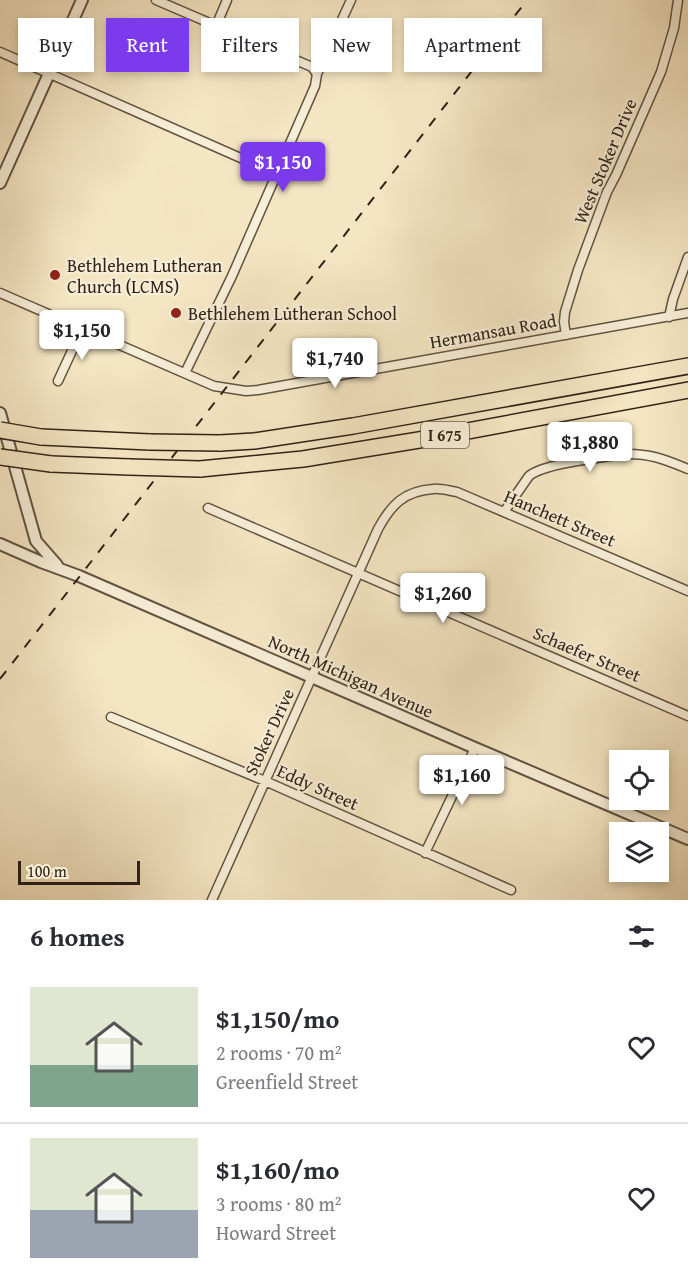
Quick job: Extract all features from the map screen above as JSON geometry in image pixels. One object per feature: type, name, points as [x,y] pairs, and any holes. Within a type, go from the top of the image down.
[{"type":"highway","name":"I 675","points":[[0,430],[41,437],[150,442],[254,441],[353,426],[688,366]]},
{"type":"highway","name":"I 675","points":[[0,457],[51,464],[200,469],[303,459],[414,441],[688,390]]},
{"type":"street","points":[[2,176],[82,0]]},
{"type":"street","points":[[156,0],[201,20]]},
{"type":"street","points":[[220,18],[228,0]]},
{"type":"street","points":[[185,373],[232,276],[315,86],[317,74],[351,0]]},
{"type":"street","name":"West Stoker Drive","points":[[566,335],[565,312],[578,270],[607,192],[661,72],[674,28],[678,0]]},
{"type":"street","points":[[0,52],[277,174]]},
{"type":"street","points":[[299,62],[312,68],[317,74]]},
{"type":"street","points":[[669,317],[679,279],[688,257]]},
{"type":"street","name":"Hermansau Road","points":[[0,293],[214,386],[246,391],[688,313]]},
{"type":"street","points":[[58,381],[82,329]]},
{"type":"street","points":[[0,413],[36,541],[59,568]]},
{"type":"street","points":[[504,512],[529,476],[548,467],[633,454],[657,456],[688,469]]},
{"type":"street","name":"Hanchett Street","points":[[417,492],[434,489],[457,492],[688,591]]},
{"type":"street","name":"Stoker Drive","points":[[212,900],[378,529],[388,511],[400,500],[417,492]]},
{"type":"street","name":"Schaefer Street","points":[[208,508],[688,716]]},
{"type":"street","points":[[26,555],[36,541]]},
{"type":"street","name":"North Michigan Avenue","points":[[0,544],[688,839]]},
{"type":"street","name":"Eddy Street","points":[[111,717],[265,781],[511,890]]},
{"type":"street","points":[[425,853],[475,748]]},
{"type":"railway","points":[[0,679],[527,0]]},
{"type":"place","name":"Bethlehem Lutheran Church (LCMS)","points":[[55,275]]},
{"type":"place","name":"Bethlehem Lutheran School","points":[[176,313]]}]
